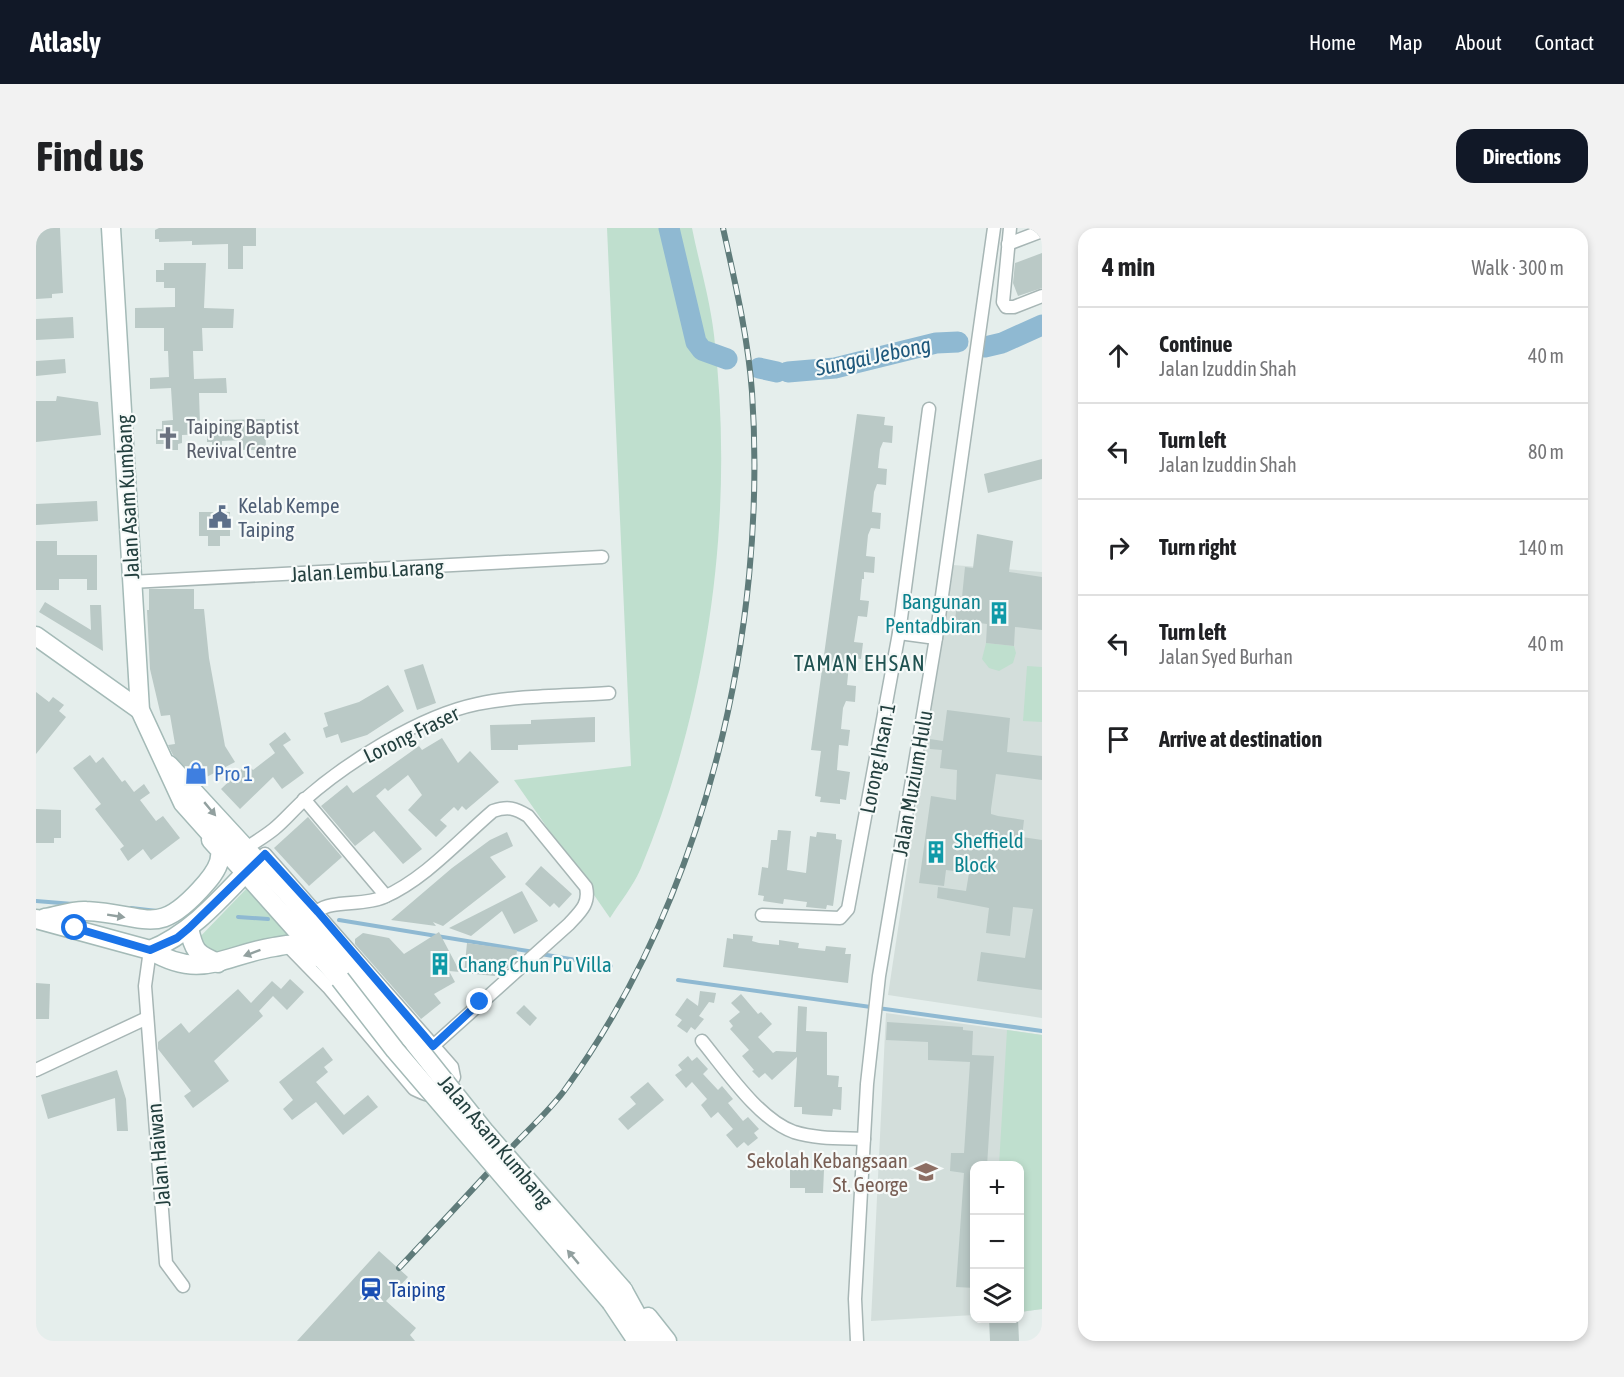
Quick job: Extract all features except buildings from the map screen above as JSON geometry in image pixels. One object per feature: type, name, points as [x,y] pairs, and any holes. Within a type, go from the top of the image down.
[{"type":"main road","name":"Jalan Asam Kumbang","points":[[111,228],[118,313],[131,582],[140,710],[183,803],[204,824],[250,859]]},
{"type":"main road","points":[[36,636],[140,710]]},
{"type":"main road","name":"Jalan Asam Kumbang","points":[[163,760],[192,787],[250,859],[301,912],[317,939],[324,961],[410,1067],[622,1303],[637,1341]]},
{"type":"main road","points":[[37,919],[85,911],[150,921],[179,911],[210,878],[221,857],[220,850],[203,830],[204,824]]},
{"type":"main road","points":[[150,950],[177,938],[189,928],[250,859]]},
{"type":"main road","points":[[37,919],[150,950],[178,963],[203,966],[261,949],[288,945],[297,945],[324,961]]},
{"type":"main road","points":[[189,928],[193,948],[201,956],[218,963]]},
{"type":"main road","name":"Jalan Asam Kumbang","points":[[317,939],[424,1045],[485,1132],[651,1341]]},
{"type":"main road","points":[[627,1341],[622,1303],[642,1310],[667,1341]]},
{"type":"street","name":"Jalan Muzium Hulu","points":[[857,1341],[855,1299],[864,1139],[876,999],[936,638],[994,228]]},
{"type":"street","points":[[1010,228],[1004,302],[1006,307],[1014,307],[1042,296]]},
{"type":"street","points":[[1008,244],[1042,231]]},
{"type":"street","name":"Lorong Ihsan 1","points":[[762,915],[828,919],[840,918],[848,909],[899,633],[929,409]]},
{"type":"street","name":"Jalan Lembu Larang","points":[[131,582],[602,557]]},
{"type":"street","points":[[899,633],[936,638]]},
{"type":"street","name":"Lorong Fraser","points":[[250,859],[273,830],[304,799],[390,740],[446,714],[477,704],[609,693]]},
{"type":"street","points":[[304,799],[386,896]]},
{"type":"street","points":[[301,912],[332,904],[368,903],[386,896],[410,883],[493,811],[505,807],[515,808],[528,816],[585,887],[588,898],[583,909],[554,938],[424,1045]]},
{"type":"street","name":"Lorong Fraser","points":[[250,859],[273,830]]},
{"type":"street","points":[[250,859],[424,1045],[452,1067],[454,1077],[446,1091],[438,1096],[428,1096],[414,1089],[328,987],[288,945]]},
{"type":"street","name":"Jalan Haiwan","points":[[150,950],[146,986],[147,1018],[166,1263],[183,1286]]},
{"type":"street","points":[[36,1070],[147,1018]]},
{"type":"street","points":[[702,1041],[737,1083],[778,1124],[806,1135],[864,1139]]},
{"type":"shaded area","points":[[953,565],[1042,572],[1042,1018],[888,995]]},
{"type":"shaded area","name":"Sekolah Kebangsaan St. George","points":[[886,1013],[1042,1035],[1042,1309],[1024,1311],[1024,1161],[970,1161],[970,1315],[871,1321]]},
{"type":"green space","points":[[607,228],[692,228],[714,335],[720,402],[721,470],[718,538],[711,606],[700,673],[684,740],[665,805],[641,868],[610,918],[514,780],[631,766]]},
{"type":"green space","points":[[986,643],[1014,646],[1016,653],[1013,663],[999,671],[989,668],[982,659]]},
{"type":"green space","points":[[1027,666],[1042,667],[1042,722],[1023,721]]},
{"type":"green space","points":[[248,887],[291,937],[270,938],[215,956],[196,941]]},
{"type":"green space","points":[[1007,1030],[1042,1035],[1042,1309],[1024,1311],[1024,1161],[999,1161]]},
{"type":"waterway","name":"Sungai Jebong","points":[[669,228],[696,342],[702,350],[727,359]]},
{"type":"waterway","name":"Sungai Jebong","points":[[985,347],[1002,343],[1042,325]]},
{"type":"waterway","name":"Sungai Jebong","points":[[788,372],[835,368],[936,343],[958,342]]},
{"type":"waterway","name":"Sungai Jebong","points":[[759,368],[777,372]]},
{"type":"waterway","points":[[36,901],[73,904]]},
{"type":"waterway","points":[[131,908],[157,911]]},
{"type":"waterway","points":[[238,917],[268,919]]},
{"type":"waterway","points":[[339,920],[534,952]]},
{"type":"waterway","points":[[541,954],[611,966]]},
{"type":"waterway","points":[[678,980],[1042,1031]]},
{"type":"railway","points":[[399,1268],[564,1091],[613,1015],[655,933],[690,847],[717,758],[737,667],[749,574],[754,482],[750,371],[723,228]]},
{"type":"place","name":"Taiping Baptist Revival Centre","points":[[168,438]]},
{"type":"place","name":"Kelab Kempe Taiping","points":[[220,517]]},
{"type":"place","name":"Bangunan Pentadbiran","points":[[999,613]]},
{"type":"place","name":"Pro 1","points":[[196,773]]},
{"type":"place","name":"Sheffield Block","points":[[936,852]]},
{"type":"place","name":"Chang Chun Pu Villa","points":[[440,964]]},
{"type":"place","name":"Sekolah Kebangsaan St. George","points":[[926,1172]]},
{"type":"place","name":"Taiping","points":[[371,1289]]},
{"type":"district","name":"TAMAN EHSAN","points":[[860,663]]},
{"type":"route","points":[[75,928],[126,945],[150,950],[177,938],[189,928],[265,854],[433,1046],[480,1002]]}]
